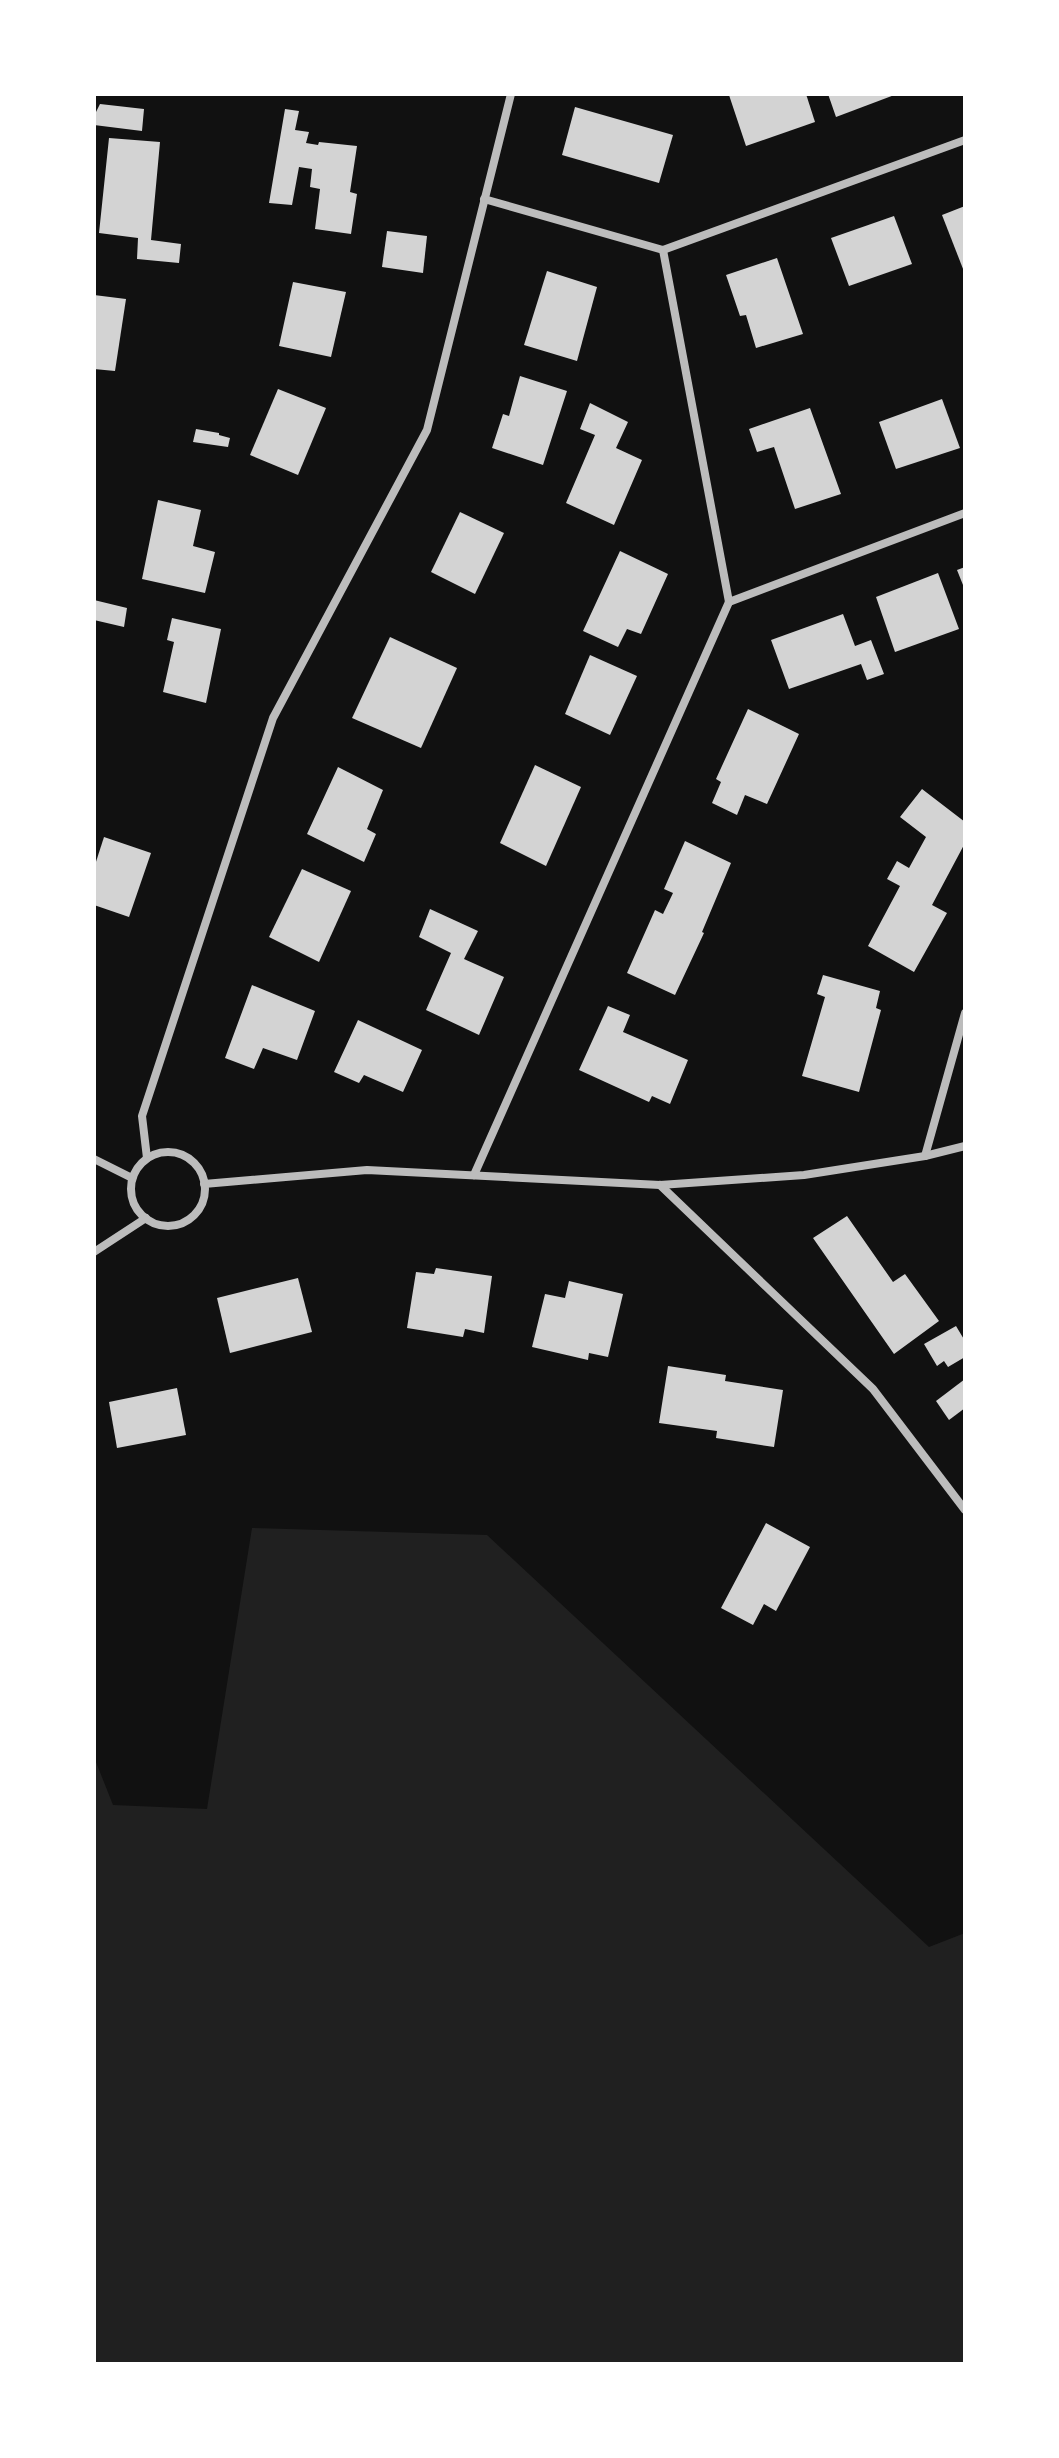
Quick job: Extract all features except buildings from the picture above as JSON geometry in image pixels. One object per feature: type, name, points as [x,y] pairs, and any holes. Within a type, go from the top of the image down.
[{"type":"street","points":[[147,1158],[142,1116],[273,718],[427,430],[511,94]]},
{"type":"street","points":[[484,199],[663,250],[965,140]]},
{"type":"street","points":[[474,1175],[729,602],[663,250]]},
{"type":"street","points":[[729,602],[965,513]]},
{"type":"street","points":[[925,1156],[965,1013]]},
{"type":"street","points":[[204,1184],[367,1170],[660,1185],[804,1175],[925,1156],[965,1146]]},
{"type":"street","points":[[171,1152],[183,1155],[200,1172],[204,1184],[200,1207],[181,1223],[169,1226],[157,1224],[146,1218],[133,1201],[132,1178],[147,1158],[171,1152]]},
{"type":"street","points":[[94,1159],[132,1178]]},
{"type":"street","points":[[660,1185],[873,1389],[965,1510]]},
{"type":"street","points":[[94,1252],[146,1218]]},
{"type":"shaded area","points":[[252,1528],[487,1535],[929,1947],[965,1933],[965,2364],[94,2364],[94,1757],[113,1805],[207,1809]]}]
